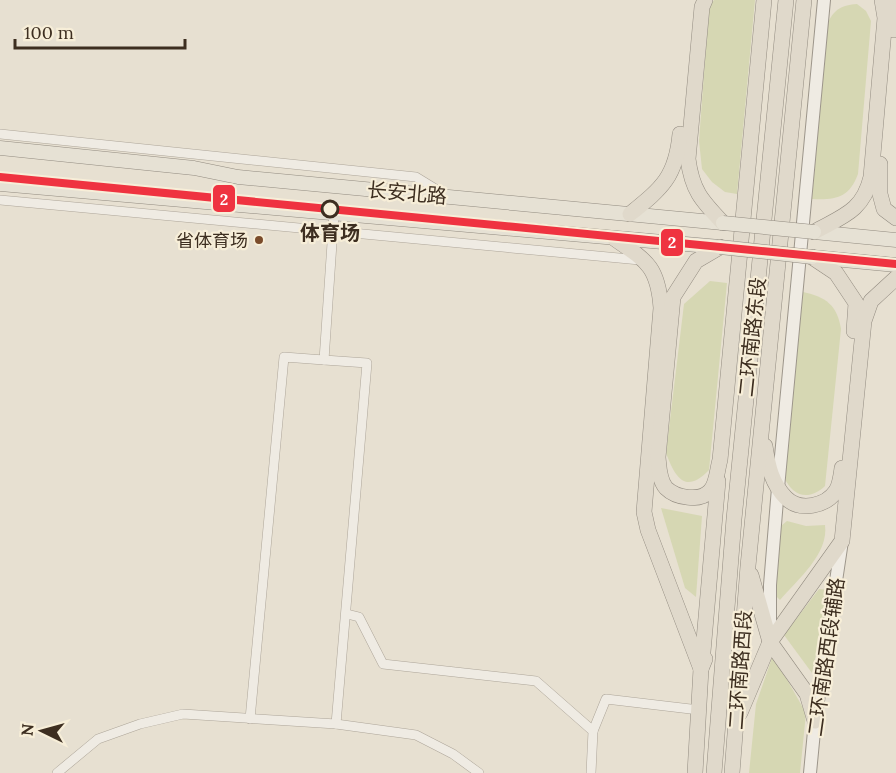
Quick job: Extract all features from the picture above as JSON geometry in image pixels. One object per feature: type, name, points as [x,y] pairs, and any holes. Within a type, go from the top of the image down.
[{"type":"highway","points":[[630,214],[660,189],[670,177],[677,158],[693,0]]},
{"type":"highway","points":[[705,0],[702,8],[688,159],[691,182],[700,200],[723,223]]},
{"type":"highway","points":[[765,0],[781,45]]},
{"type":"highway","points":[[695,773],[701,669],[765,0]]},
{"type":"highway","name":"二环南路东段","points":[[727,603],[786,0]]},
{"type":"highway","points":[[814,232],[855,207],[867,195],[871,177],[885,18],[882,0]]},
{"type":"highway","points":[[895,0],[879,176],[884,209],[896,218]]},
{"type":"highway","name":"二环南路东段","points":[[748,566],[808,5]]},
{"type":"highway","points":[[615,239],[650,264],[659,289],[661,308],[645,512],[648,530],[701,669]]},
{"type":"highway","points":[[720,247],[696,261],[673,297],[658,457],[660,476],[667,489],[681,496],[697,498],[709,493],[715,482],[720,460]]},
{"type":"highway","points":[[762,421],[769,471],[778,488],[788,500],[804,506],[825,503],[837,490],[842,470],[856,303],[836,273],[812,257]]},
{"type":"highway","points":[[735,724],[770,642],[843,541],[864,321],[871,301],[896,278]]},
{"type":"highway","points":[[748,566],[770,642],[807,694],[815,721]]},
{"type":"highway","name":"二环南路西段","points":[[732,773],[748,566]]},
{"type":"highway","points":[[701,669],[727,603]]},
{"type":"highway","name":"二环南路西段","points":[[714,773],[727,603]]},
{"type":"main road","points":[[770,642],[770,585],[778,488],[825,0]]},
{"type":"main road","name":"长安北路","points":[[0,148],[194,168],[238,177],[896,240]]},
{"type":"main road","name":"长安北路","points":[[0,184],[896,264]]},
{"type":"main road","name":"二环南路西段辅路","points":[[810,773],[815,721],[843,541]]},
{"type":"street","points":[[0,134],[416,177],[449,197]]},
{"type":"street","points":[[0,200],[645,260]]},
{"type":"street","points":[[324,360],[334,214]]},
{"type":"street","points":[[250,719],[284,357],[367,363],[336,724]]},
{"type":"street","points":[[347,614],[359,617],[374,641],[377,654],[383,664],[536,681],[593,731]]},
{"type":"street","points":[[591,773],[593,731],[606,699],[699,710]]},
{"type":"street","points":[[57,773],[98,739],[140,724],[183,714],[336,724],[416,735],[453,754],[479,773]]},
{"type":"green space","points":[[714,0],[755,0],[737,194],[725,192],[712,182],[702,169],[699,141],[709,6]]},
{"type":"green space","points":[[857,4],[866,11],[871,21],[858,174],[850,188],[841,196],[812,199],[828,22],[840,8]]},
{"type":"green space","points":[[710,281],[727,283],[709,470],[701,477],[687,482],[677,476],[666,453],[684,304]]},
{"type":"green space","points":[[803,292],[829,303],[837,314],[841,329],[825,486],[807,495],[797,493],[784,477]]},
{"type":"green space","points":[[661,508],[702,516],[696,597],[685,588]]},
{"type":"green space","points":[[787,521],[806,526],[825,525],[825,536],[810,566],[780,600],[775,595],[781,526]]},
{"type":"green space","points":[[819,589],[830,590],[812,673],[784,635]]},
{"type":"green space","points":[[773,655],[806,713],[800,773],[749,773],[756,704]]},
{"type":"transit line","name":"2","points":[[0,177],[896,264]]},
{"type":"place","name":"体育场","points":[[330,209]]},
{"type":"place","name":"省体育场","points":[[259,240]]}]
